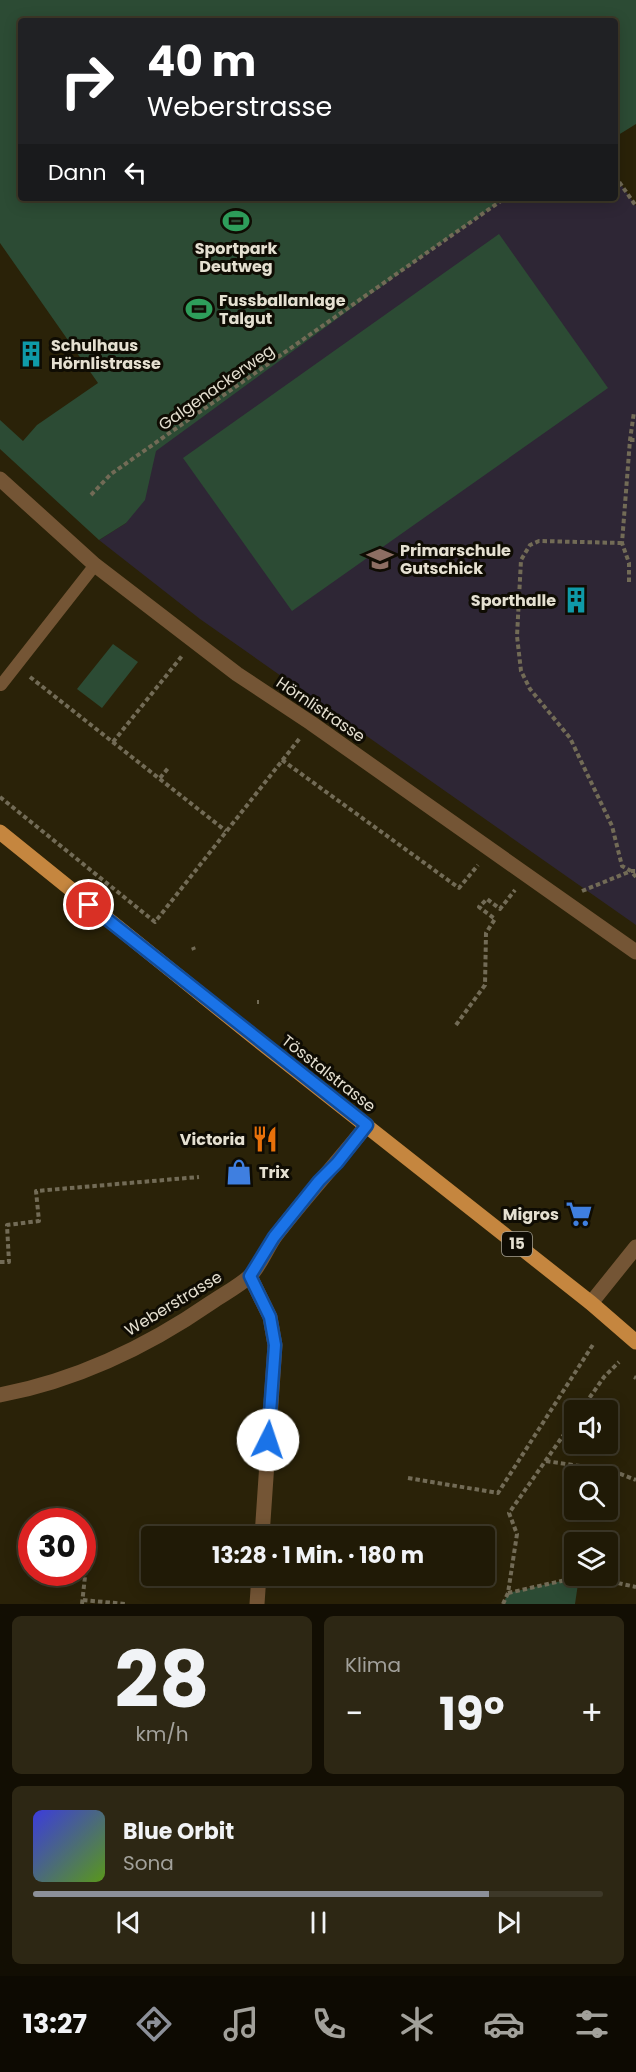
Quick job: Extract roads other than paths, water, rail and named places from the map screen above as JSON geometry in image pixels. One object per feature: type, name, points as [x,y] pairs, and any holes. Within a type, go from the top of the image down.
[{"type":"main road","name":"Tösstalstrasse","points":[[0,832],[250,1034],[591,1303],[636,1342]]},
{"type":"street","name":"Hörnlistrasse","points":[[0,479],[95,565],[237,674],[311,723],[636,952]]},
{"type":"street","name":"Weberstrasse","points":[[0,1395],[47,1385],[87,1371],[186,1320],[250,1276],[274,1237],[367,1125]]},
{"type":"street","points":[[591,1303],[636,1247]]},
{"type":"street","points":[[250,1276],[270,1317],[275,1345],[263,1526]]},
{"type":"street","points":[[257,1604],[258,1586]]},
{"type":"lane","points":[[1,685],[95,565]]},
{"type":"place","name":"Sportpark Deutweg","points":[[236,221]]},
{"type":"place","name":"Fussballanlage Talgut","points":[[199,309]]},
{"type":"place","name":"Schulhaus Hörnlistrasse","points":[[31,354]]},
{"type":"place","name":"Primarschule Gutschick","points":[[380,559]]},
{"type":"place","name":"Sporthalle","points":[[576,600]]},
{"type":"place","name":"Victoria","points":[[265,1139]]},
{"type":"place","name":"Trix","points":[[239,1172]]},
{"type":"place","name":"Migros","points":[[579,1214]]}]
